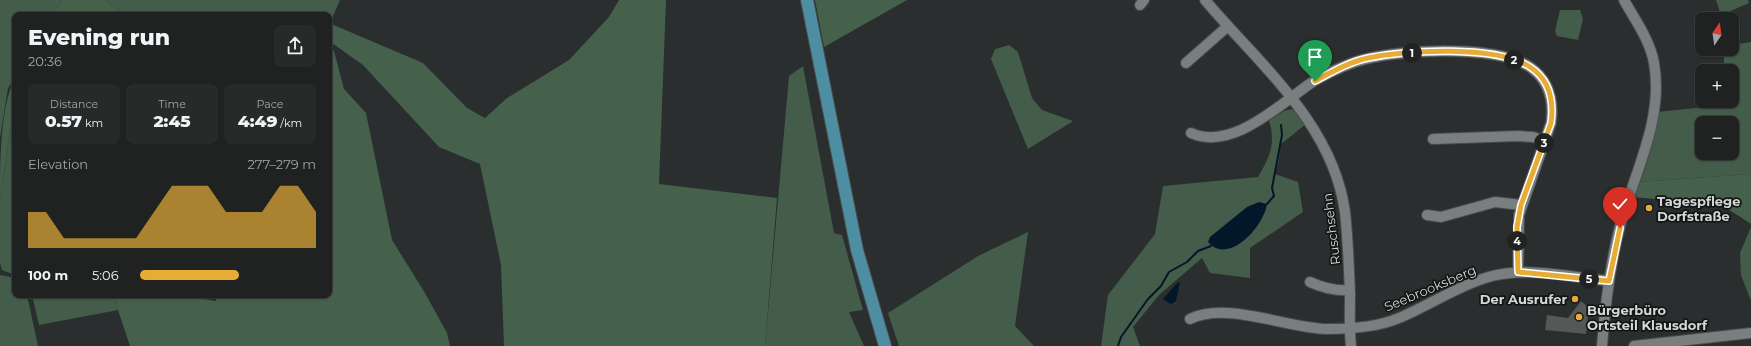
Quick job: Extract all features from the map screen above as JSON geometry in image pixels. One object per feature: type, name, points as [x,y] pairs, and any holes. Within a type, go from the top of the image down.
[{"type":"main road","points":[[807,0],[857,250],[885,346]]},
{"type":"street","name":"Ruschsehn","points":[[1206,0],[1292,97],[1326,149],[1340,189],[1345,213],[1348,243],[1351,346]]},
{"type":"street","points":[[1602,346],[1609,281],[1627,202],[1648,142],[1654,112],[1655,68],[1650,48],[1624,0]]},
{"type":"street","points":[[1186,63],[1228,26]]},
{"type":"street","points":[[1191,133],[1198,136],[1211,138],[1226,135],[1250,125],[1274,112],[1292,97],[1321,78],[1367,58],[1421,52],[1459,52],[1500,56],[1530,67],[1547,84],[1551,94],[1552,113],[1544,141],[1521,205],[1517,227],[1518,272]]},
{"type":"street","points":[[1434,138],[1518,136],[1544,141]]},
{"type":"street","points":[[1428,215],[1441,217],[1495,202],[1521,205]]},
{"type":"street","name":"Seebrooksberg","points":[[1190,319],[1201,314],[1212,313],[1326,329],[1350,328],[1397,319],[1471,283],[1492,276],[1518,272],[1609,281]]},
{"type":"street","points":[[1310,282],[1320,287],[1339,291],[1349,290]]},
{"type":"street","points":[[1634,346],[1751,333]]},
{"type":"green space","points":[[0,0],[62,0],[55,12],[12,12],[12,82],[8,88],[0,138]]},
{"type":"green space","points":[[62,0],[105,0],[120,12],[55,12]]},
{"type":"green space","points":[[105,0],[340,0],[332,18],[332,12],[120,12]]},
{"type":"green space","points":[[619,0],[666,0],[659,184],[777,198],[765,346],[504,346],[501,265],[480,164],[439,147],[363,65],[332,43],[332,24],[423,63],[467,108],[485,118],[507,98],[569,60],[609,17]]},
{"type":"green space","points":[[815,0],[907,0],[824,47]]},
{"type":"green space","points":[[1716,0],[1748,0],[1749,3],[1728,12],[1720,12]]},
{"type":"green space","points":[[1560,10],[1580,10],[1583,19],[1578,40],[1557,36],[1555,31]]},
{"type":"green space","points":[[1751,42],[1751,174],[1638,182],[1657,112],[1696,108],[1739,108],[1739,64],[1724,64],[1724,56],[1739,56],[1739,44]]},
{"type":"green space","points":[[1009,45],[1018,52],[1032,98],[1042,110],[1073,121],[1028,149],[991,59],[995,49]]},
{"type":"green space","points":[[332,50],[334,51],[344,89],[366,113],[392,240],[425,293],[447,333],[450,346],[130,346],[116,298],[198,298],[216,301],[216,298],[332,298]]},
{"type":"green space","points":[[803,66],[834,233],[842,235],[863,310],[849,312],[864,346],[765,346],[789,76]]},
{"type":"green space","points":[[12,85],[12,124],[0,198],[2,136],[6,104]]},
{"type":"green space","points":[[1291,109],[1298,113],[1306,124],[1281,144],[1275,174],[1298,182],[1303,212],[1250,248],[1250,278],[1210,273],[1202,258],[1159,295],[1133,327],[1140,346],[1101,346],[1108,295],[1155,234],[1163,186],[1258,177],[1271,150],[1272,136],[1269,120],[1284,111]]},
{"type":"green space","points":[[12,124],[12,274],[2,270],[0,263],[0,198]]},
{"type":"green space","points":[[1751,174],[1751,224],[1722,205],[1633,197],[1638,182]]},
{"type":"green space","points":[[1751,227],[1751,301],[1741,275],[1740,253]]},
{"type":"green space","points":[[1028,232],[1015,326],[1034,346],[899,346],[888,313],[978,256]]},
{"type":"green space","points":[[0,275],[12,277],[12,298],[28,298],[38,346],[0,346]]},
{"type":"green space","points":[[33,298],[116,298],[118,310],[39,325]]},
{"type":"water","points":[[1259,202],[1267,204],[1264,213],[1253,232],[1244,240],[1235,246],[1226,249],[1216,248],[1208,242],[1210,237],[1247,207]]},
{"type":"water","points":[[1180,282],[1176,301],[1171,304],[1163,299],[1177,283]]},
{"type":"building","name":"Bürgerbüro Ortsteil Klausdorf","points":[[1581,301],[1589,308],[1586,334],[1545,330],[1547,315],[1568,318]]},
{"type":"waterway","points":[[1267,204],[1274,196],[1272,188],[1282,135],[1281,125]]},
{"type":"waterway","points":[[1118,346],[1121,337],[1148,299],[1161,286],[1169,272],[1187,262],[1198,251],[1211,246]]},
{"type":"place","name":"Tagespflege Dorfstraße","points":[[1649,208]]},
{"type":"place","name":"Der Ausrufer","points":[[1575,299]]},
{"type":"place","name":"Bürgerbüro Ortsteil Klausdorf","points":[[1579,317]]},
{"type":"route","points":[[1315,81],[1338,69],[1367,58],[1421,52],[1490,54],[1519,61],[1530,67],[1541,76],[1547,84],[1551,94],[1552,113],[1551,123],[1518,215],[1518,272],[1609,281],[1620,228]]}]
